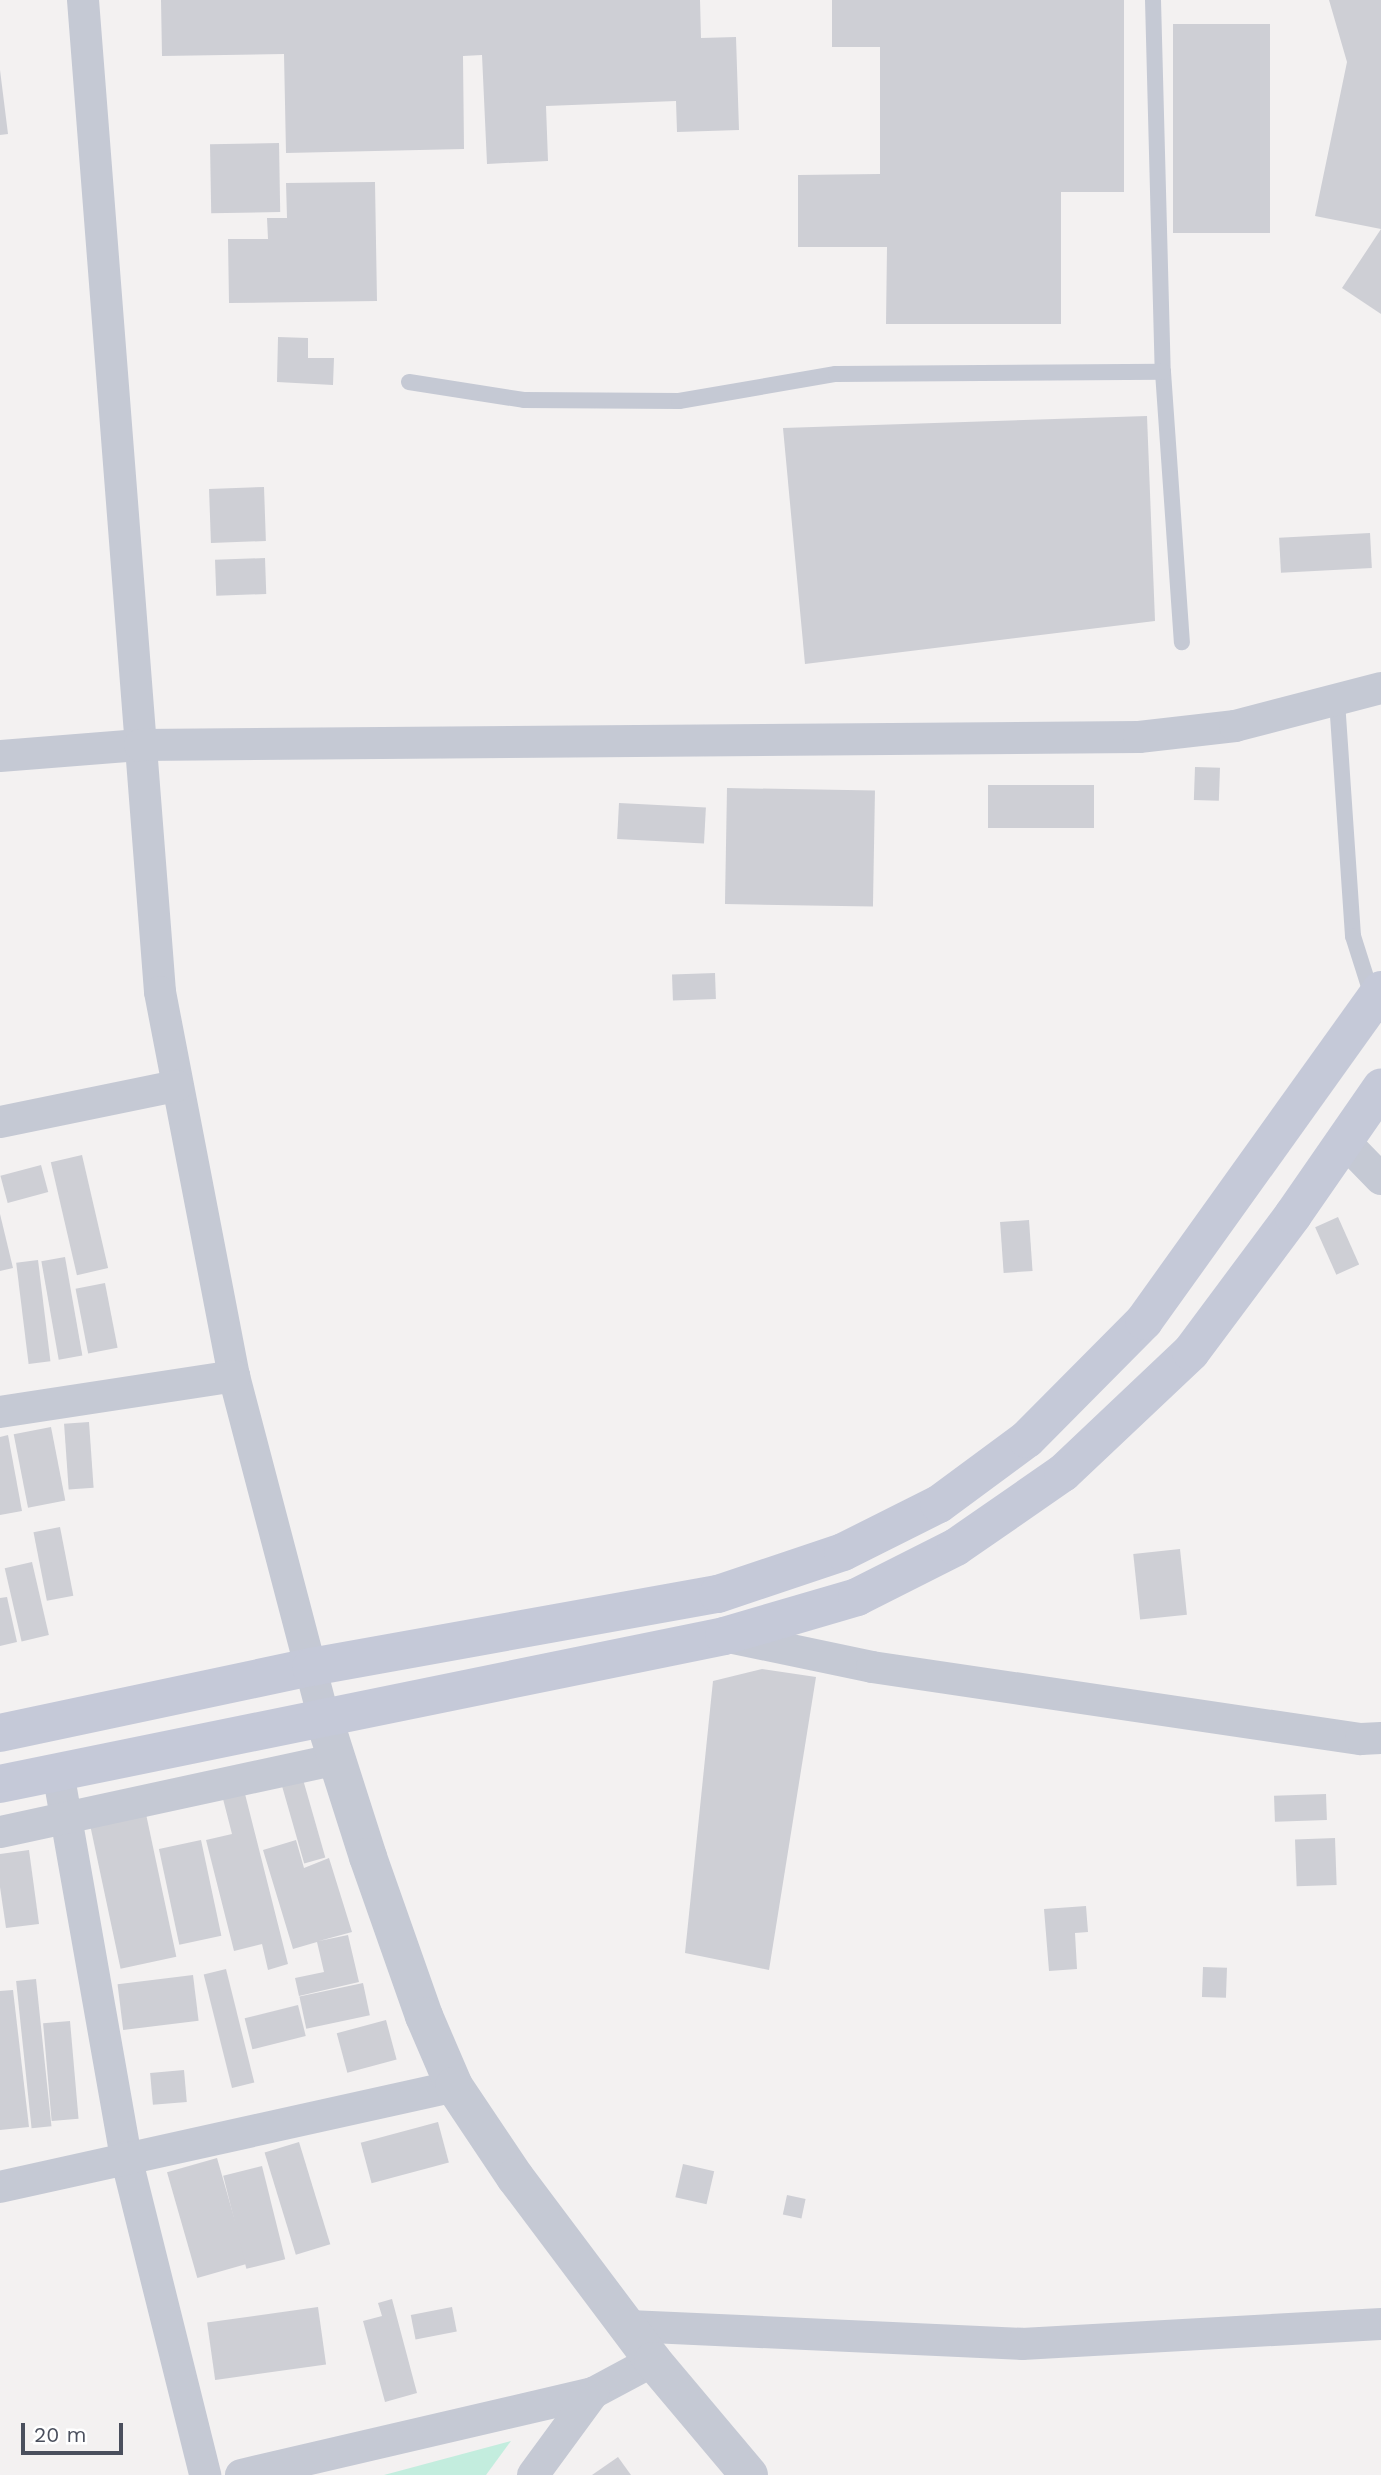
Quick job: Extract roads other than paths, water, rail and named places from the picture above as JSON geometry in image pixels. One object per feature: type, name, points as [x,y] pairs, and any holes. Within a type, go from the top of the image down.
[{"type":"main road","points":[[0,1733],[311,1667],[718,1594],[843,1552],[939,1504],[1027,1439],[1144,1321],[1377,996]]},
{"type":"main road","points":[[0,1784],[724,1636],[857,1597],[956,1547],[1063,1473],[1191,1352],[1381,1088]]},
{"type":"street","points":[[83,0],[160,992],[234,1376],[324,1718],[424,2016],[454,2086],[515,2177],[653,2361],[749,2475]]},
{"type":"street","points":[[0,756],[140,745],[1139,737],[1235,726],[1381,688]]},
{"type":"street","points":[[0,1122],[176,1086]]},
{"type":"street","points":[[1344,1140],[1381,1179]]},
{"type":"street","points":[[0,1412],[234,1376]]},
{"type":"street","points":[[724,1636],[872,1667],[1361,1739],[1381,1738]]},
{"type":"street","points":[[0,1832],[337,1759]]},
{"type":"street","points":[[58,1772],[127,2157],[205,2475]]},
{"type":"street","points":[[0,2187],[454,2086]]},
{"type":"street","points":[[629,2326],[1023,2344],[1381,2324]]},
{"type":"street","points":[[241,2475],[593,2393],[653,2361]]},
{"type":"street","points":[[533,2475],[593,2393]]},
{"type":"lane","points":[[1153,0],[1163,372],[1182,642]]},
{"type":"lane","points":[[409,382],[454,386],[524,400],[679,401],[836,374],[1163,372]]},
{"type":"lane","points":[[1337,701],[1353,936],[1377,996]]}]
